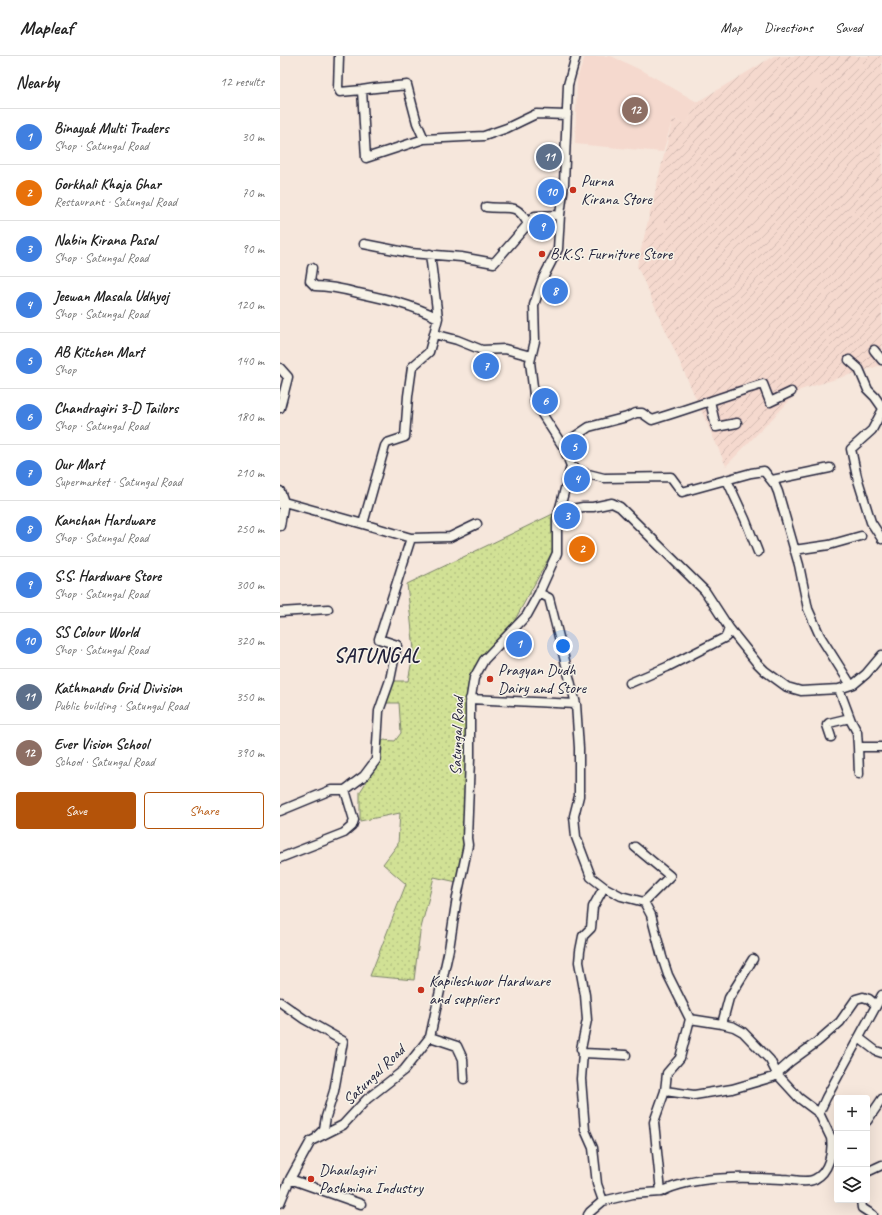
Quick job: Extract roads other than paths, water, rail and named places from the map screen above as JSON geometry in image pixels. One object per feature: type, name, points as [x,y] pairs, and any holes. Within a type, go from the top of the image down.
[{"type":"street","points":[[339,56],[338,88],[340,92],[407,85],[417,123],[424,139]]},
{"type":"street","points":[[576,56],[568,85],[564,184],[558,248],[543,278],[534,305],[535,342],[530,362],[535,403],[564,448],[572,466],[584,473],[604,478],[671,477],[682,492],[764,471],[772,480],[778,492],[808,609],[820,636],[851,685]]},
{"type":"street","points":[[362,90],[366,158],[424,139],[484,136],[507,128],[536,114],[567,115]]},
{"type":"street","points":[[486,207],[517,209],[523,214],[528,224]]},
{"type":"street","points":[[364,244],[410,252],[461,257],[494,263],[535,216],[560,216]]},
{"type":"street","points":[[363,524],[385,446],[387,443],[405,437],[412,367],[429,352],[438,318],[430,254]]},
{"type":"street","points":[[312,268],[310,281],[315,286],[327,286],[386,299],[420,308],[438,318]]},
{"type":"street","points":[[434,334],[457,340],[482,350],[505,349],[531,356]]},
{"type":"street","points":[[874,350],[882,360]]},
{"type":"street","points":[[849,360],[859,369],[868,390],[882,407]]},
{"type":"street","points":[[280,368],[288,377],[280,408]]},
{"type":"street","points":[[564,448],[574,437],[589,427],[627,417],[636,413],[642,412],[652,420],[763,384],[770,402],[791,392]]},
{"type":"street","points":[[710,401],[716,427],[737,423]]},
{"type":"street","points":[[882,411],[872,430],[851,449],[857,477],[871,522],[882,539]]},
{"type":"street","name":"Satungal Road","points":[[311,1141],[343,1125],[367,1099],[404,1070],[430,1037],[449,949],[457,897],[468,845],[470,699],[474,678],[484,660],[526,615],[539,593],[557,553],[558,519],[572,466]]},
{"type":"street","points":[[772,480],[830,468]]},
{"type":"street","points":[[727,480],[758,552]]},
{"type":"street","points":[[280,491],[282,502],[280,526]]},
{"type":"street","points":[[282,502],[411,538],[450,537],[477,524]]},
{"type":"street","points":[[558,519],[572,509],[583,506],[593,507],[612,503],[620,506],[705,591],[729,628],[765,671],[787,687],[801,691],[839,689],[854,684],[866,674],[882,655]]},
{"type":"street","points":[[794,550],[829,544],[861,536]]},
{"type":"street","points":[[280,811],[331,790],[345,790],[364,776],[376,760],[379,711],[390,680],[397,645],[379,639],[411,538]]},
{"type":"street","points":[[539,593],[549,598],[576,704],[579,748],[579,796],[574,816],[576,837],[591,877],[604,887],[621,896],[644,902],[651,915],[668,975],[690,1019],[680,1058],[667,1073],[665,1090],[654,1122],[661,1192]]},
{"type":"street","points":[[280,612],[328,609]]},
{"type":"street","points":[[630,683],[667,667],[726,637],[729,628]]},
{"type":"street","points":[[839,689],[857,732],[859,774]]},
{"type":"street","points":[[470,699],[576,704]]},
{"type":"street","points":[[831,738],[828,725],[829,723],[850,718]]},
{"type":"street","points":[[858,747],[882,747]]},
{"type":"street","points":[[280,858],[344,833],[352,826],[354,820],[345,790]]},
{"type":"street","points":[[635,847],[670,876],[644,902]]},
{"type":"street","points":[[603,1201],[597,1184],[593,1148],[585,1130],[581,1079],[583,1053],[581,1049],[587,1020],[585,995],[579,962],[583,936],[591,928],[593,908],[604,887]]},
{"type":"street","points":[[722,1024],[729,998],[753,959]]},
{"type":"street","points":[[819,1113],[882,995]]},
{"type":"street","points":[[665,1090],[694,1095],[718,1092],[764,1081],[774,1077],[791,1061],[817,1042],[840,1022],[856,1000],[863,997],[869,999],[876,1005]]},
{"type":"street","points":[[280,1002],[304,1019],[343,1041],[334,1090],[324,1129],[311,1141],[290,1178],[280,1203]]},
{"type":"street","points":[[588,1215],[603,1201],[633,1194],[661,1192],[692,1181],[738,1178],[809,1181],[816,1179],[823,1172],[828,1162],[834,1139],[819,1113],[799,1098],[777,1074],[770,1060],[734,1026],[690,1019]]},
{"type":"street","points":[[430,1037],[457,1046],[463,1059],[464,1079]]},
{"type":"street","points":[[859,1038],[882,1054]]},
{"type":"street","points":[[583,1053],[626,1055]]},
{"type":"street","points":[[870,1117],[882,1099]]},
{"type":"street","points":[[870,1171],[882,1165]]},
{"type":"street","points":[[290,1178],[361,1204]]},
{"type":"street","points":[[861,1203],[862,1208],[873,1215]]},
{"type":"place","name":"Ever Vision School","points":[[635,110]]},
{"type":"place","name":"Kathmandu Grid Division","points":[[549,157]]},
{"type":"place","name":"Purna Kirana Store","points":[[573,190]]},
{"type":"place","name":"SS Colour World","points":[[551,192]]},
{"type":"place","name":"S.S. Hardware Store","points":[[542,227]]},
{"type":"place","name":"B.K.S. Furniture Store","points":[[542,254]]},
{"type":"place","name":"Kanchan Hardware","points":[[555,291]]},
{"type":"place","name":"Our Mart","points":[[486,366]]},
{"type":"place","name":"Chandragiri 3-D Tailors","points":[[545,401]]},
{"type":"place","name":"AB Kitchen Mart","points":[[574,447]]},
{"type":"place","name":"Jeewan Masala Udhyoj","points":[[577,479]]},
{"type":"place","name":"Nabin Kirana Pasal","points":[[567,516]]},
{"type":"place","name":"Gorkhali Khaja Ghar","points":[[582,549]]},
{"type":"place","name":"Binayak Multi Traders","points":[[519,644]]},
{"type":"place","name":"Pragyan Dudh Dairy and Store","points":[[490,679]]},
{"type":"place","name":"Kapileshwor Hardware and suppliers","points":[[421,990]]},
{"type":"place","name":"Dhaulagiri Pashmina Industry","points":[[311,1179]]},
{"type":"district","name":"SATUNGAL","points":[[377,655]]}]
